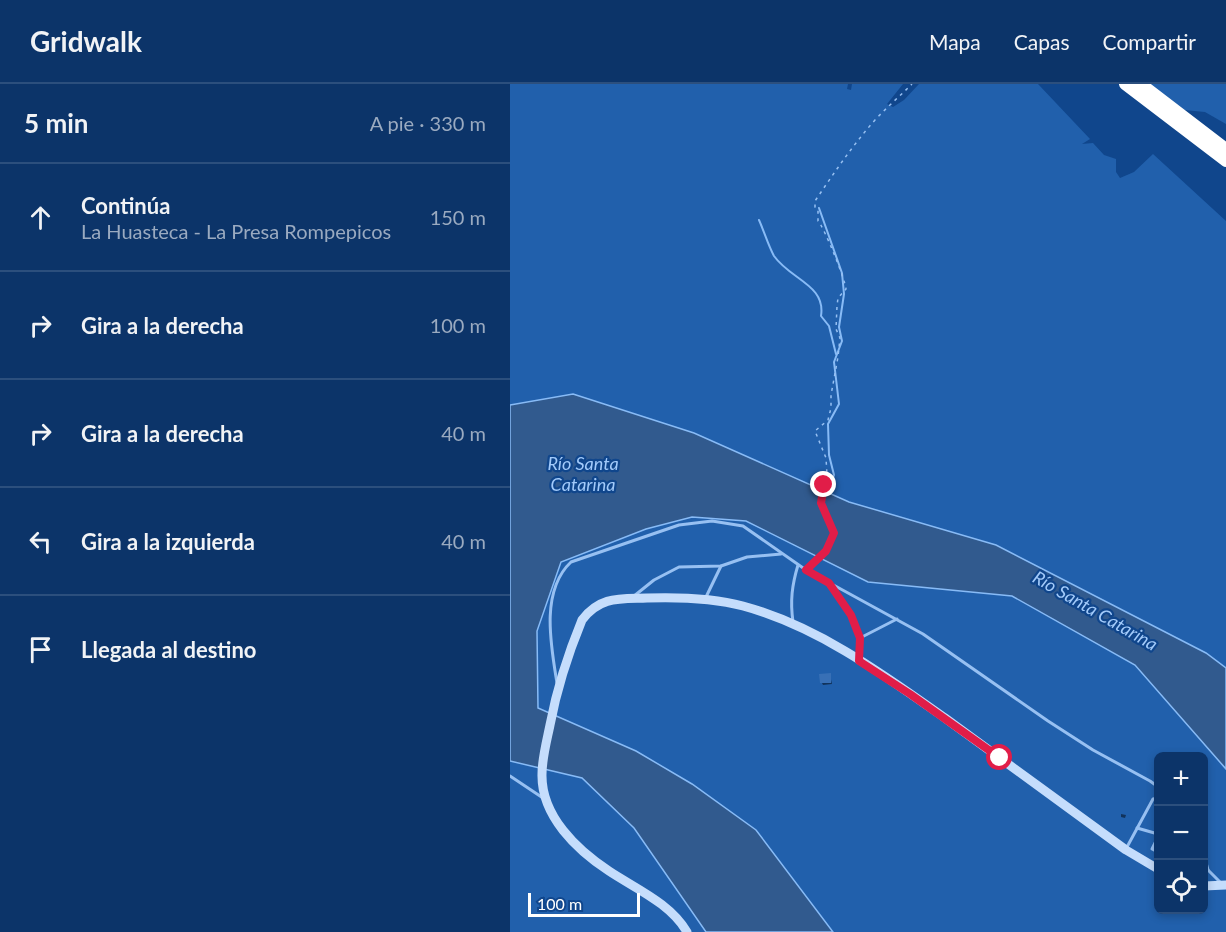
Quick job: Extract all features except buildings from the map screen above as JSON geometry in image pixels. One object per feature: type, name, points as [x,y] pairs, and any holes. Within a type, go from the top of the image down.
[{"type":"highway","points":[[1125,84],[1226,161]]},
{"type":"highway","points":[[1141,84],[1226,149]]},
{"type":"main road","points":[[687,932],[675,916],[659,903],[588,857],[561,828],[547,801],[541,776],[558,687],[576,636],[589,611],[605,601],[704,600],[740,605],[793,623],[859,661],[919,700],[1126,850],[1154,867]]},
{"type":"main road","points":[[1208,886],[1225,885]]},
{"type":"lane","points":[[558,687],[549,632],[550,612],[560,575],[571,562],[679,525],[712,521],[743,526],[806,570],[923,634],[1093,750],[1154,784]]},
{"type":"lane","points":[[631,599],[654,580],[679,567],[721,566],[747,556],[781,554]]},
{"type":"lane","points":[[793,623],[791,588],[798,565]]},
{"type":"lane","points":[[704,600],[721,566]]},
{"type":"lane","points":[[829,583],[851,615],[860,638],[859,661]]},
{"type":"lane","points":[[860,638],[897,619]]},
{"type":"lane","points":[[510,776],[547,801]]},
{"type":"lane","points":[[1126,850],[1154,799]]},
{"type":"lane","points":[[1137,828],[1154,834]]},
{"type":"lane","points":[[1208,870],[1225,885]]},
{"type":"path","points":[[806,570],[826,551],[834,533],[821,503],[827,475],[826,458],[815,431],[828,420],[831,408],[840,338],[836,328],[838,298],[846,289],[845,280],[837,265],[824,226],[818,221],[815,201],[838,166],[844,162],[876,119],[912,84]]},
{"type":"shaded area","points":[[510,84],[848,84],[847,89],[851,90],[852,84],[903,84],[887,104],[893,107],[904,100],[919,84],[1038,84],[1090,139],[1082,144],[1093,143],[1104,155],[1116,159],[1116,172],[1120,178],[1134,172],[1153,154],[1226,221],[1226,932],[510,932]]},
{"type":"shaded area","points":[[1149,84],[1226,84],[1226,124],[1205,112],[1184,110]]},
{"type":"water","name":"Río Santa Catarina","points":[[573,394],[694,433],[849,502],[996,545],[1206,653],[1226,668],[1226,769],[1135,665],[1012,596],[868,582],[746,521],[692,517],[646,529],[561,562],[537,631],[538,708],[636,751],[692,784],[756,830],[833,932],[706,932],[634,828],[582,778],[510,761],[510,405]]},
{"type":"waterway","points":[[819,208],[842,273],[844,294],[839,327],[842,341],[834,362],[839,404],[828,424],[829,455],[834,475],[827,495]]},
{"type":"waterway","points":[[759,220],[774,256],[806,283],[818,297],[821,316],[829,326],[836,354]]},
{"type":"route","points":[[824,485],[821,503],[834,533],[826,551],[806,570],[829,583],[851,615],[860,638],[859,661],[1000,758]]}]
